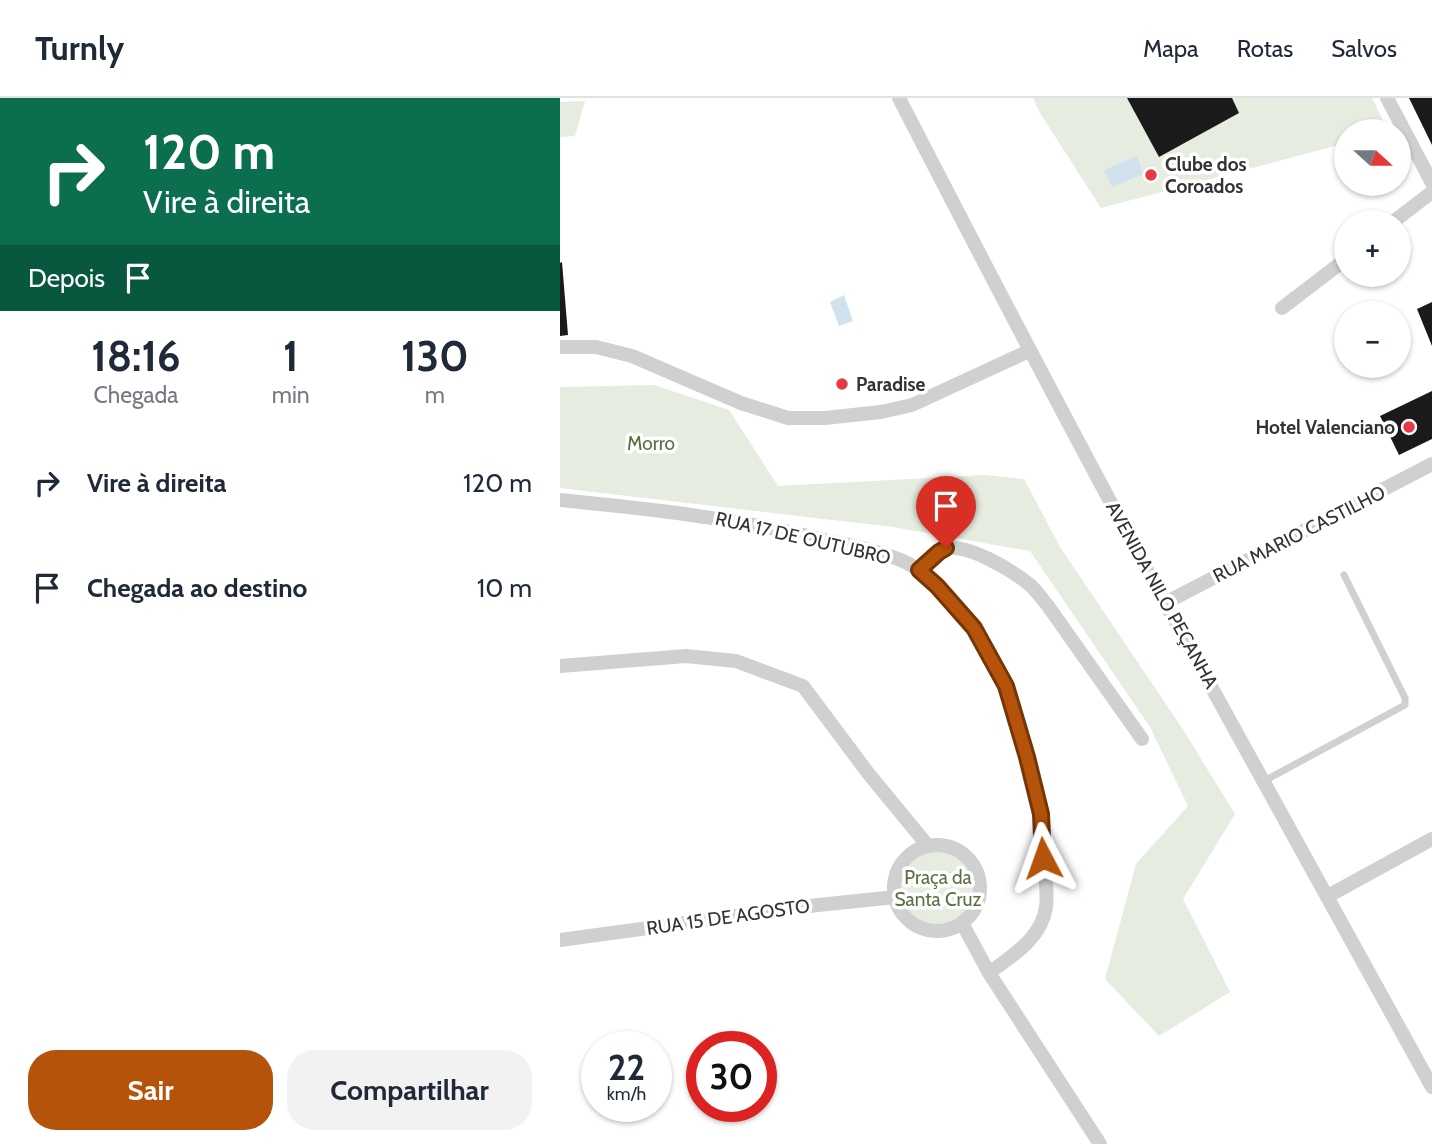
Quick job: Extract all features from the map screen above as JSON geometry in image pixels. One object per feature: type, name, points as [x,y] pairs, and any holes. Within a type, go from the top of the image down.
[{"type":"street","name":"AVENIDA NILO PEÇANHA","points":[[899,98],[1029,351],[1432,1087]]},
{"type":"street","points":[[1388,98],[1432,183]]},
{"type":"street","points":[[1409,210],[1432,192]]},
{"type":"street","points":[[1282,308],[1334,268]]},
{"type":"street","points":[[560,347],[596,347],[632,356],[741,403],[788,418],[825,418],[881,412],[912,405],[1029,351]]},
{"type":"street","name":"RUA MARIO CASTILHO","points":[[1165,603],[1432,464]]},
{"type":"street","name":"RUA 17 DE OUTUBRO","points":[[560,500],[700,514],[771,527],[904,561],[937,586],[974,628],[1006,686],[1041,814],[1047,906],[1033,937],[989,973]]},
{"type":"street","points":[[919,570],[946,548],[960,548],[993,562],[1031,586],[1142,739]]},
{"type":"street","points":[[560,666],[686,656],[736,661],[803,686],[928,846]]},
{"type":"street","points":[[1328,895],[1432,839]]},
{"type":"street","points":[[940,845],[962,852],[977,871],[980,882],[977,905],[962,923],[951,929],[927,930],[906,918],[895,897],[901,865],[909,856],[928,846],[940,845]]},
{"type":"street","name":"RUA 15 DE AGOSTO","points":[[560,940],[895,897]]},
{"type":"street","points":[[962,923],[989,973],[1100,1144]]},
{"type":"lane","points":[[1264,781],[1405,705],[1405,698],[1344,575]]},
{"type":"green space","name":"Clube dos Coroados","points":[[1033,98],[1372,98],[1382,119],[1334,119],[1334,146],[1101,208]]},
{"type":"green space","points":[[585,101],[575,136],[560,137],[560,102]]},
{"type":"green space","name":"Morro","points":[[654,385],[729,410],[778,486],[985,475],[1024,479],[1060,547],[1182,728],[1235,814],[1183,899],[1230,992],[1159,1036],[1105,979],[1136,864],[1188,806],[1150,727],[1030,551],[893,527],[560,488],[560,387]]},
{"type":"green space","name":"Praça da Santa Cruz","points":[[938,847],[954,850],[967,859],[976,872],[979,888],[976,904],[967,917],[954,926],[938,929],[922,926],[909,917],[900,904],[897,888],[900,872],[909,859],[922,850]]},
{"type":"water","points":[[1137,156],[1143,174],[1112,187],[1104,170]]},
{"type":"water","points":[[844,295],[853,321],[839,326],[830,302]]},
{"type":"building","points":[[1127,98],[1232,98],[1239,113],[1159,157]]},
{"type":"building","points":[[1409,98],[1432,98],[1432,145]]},
{"type":"building","points":[[562,262],[568,335],[560,336],[560,263]]},
{"type":"building","points":[[1432,302],[1432,346],[1417,309]]},
{"type":"building","name":"Hotel Valenciano","points":[[1432,391],[1432,439],[1399,455],[1380,416]]},
{"type":"place","name":"Clube dos Coroados","points":[[1151,175]]},
{"type":"place","name":"Paradise","points":[[842,384]]},
{"type":"place","name":"Hotel Valenciano","points":[[1409,427]]},
{"type":"route","points":[[946,548],[919,570],[974,628],[1006,686],[1041,814],[1043,858]]}]
